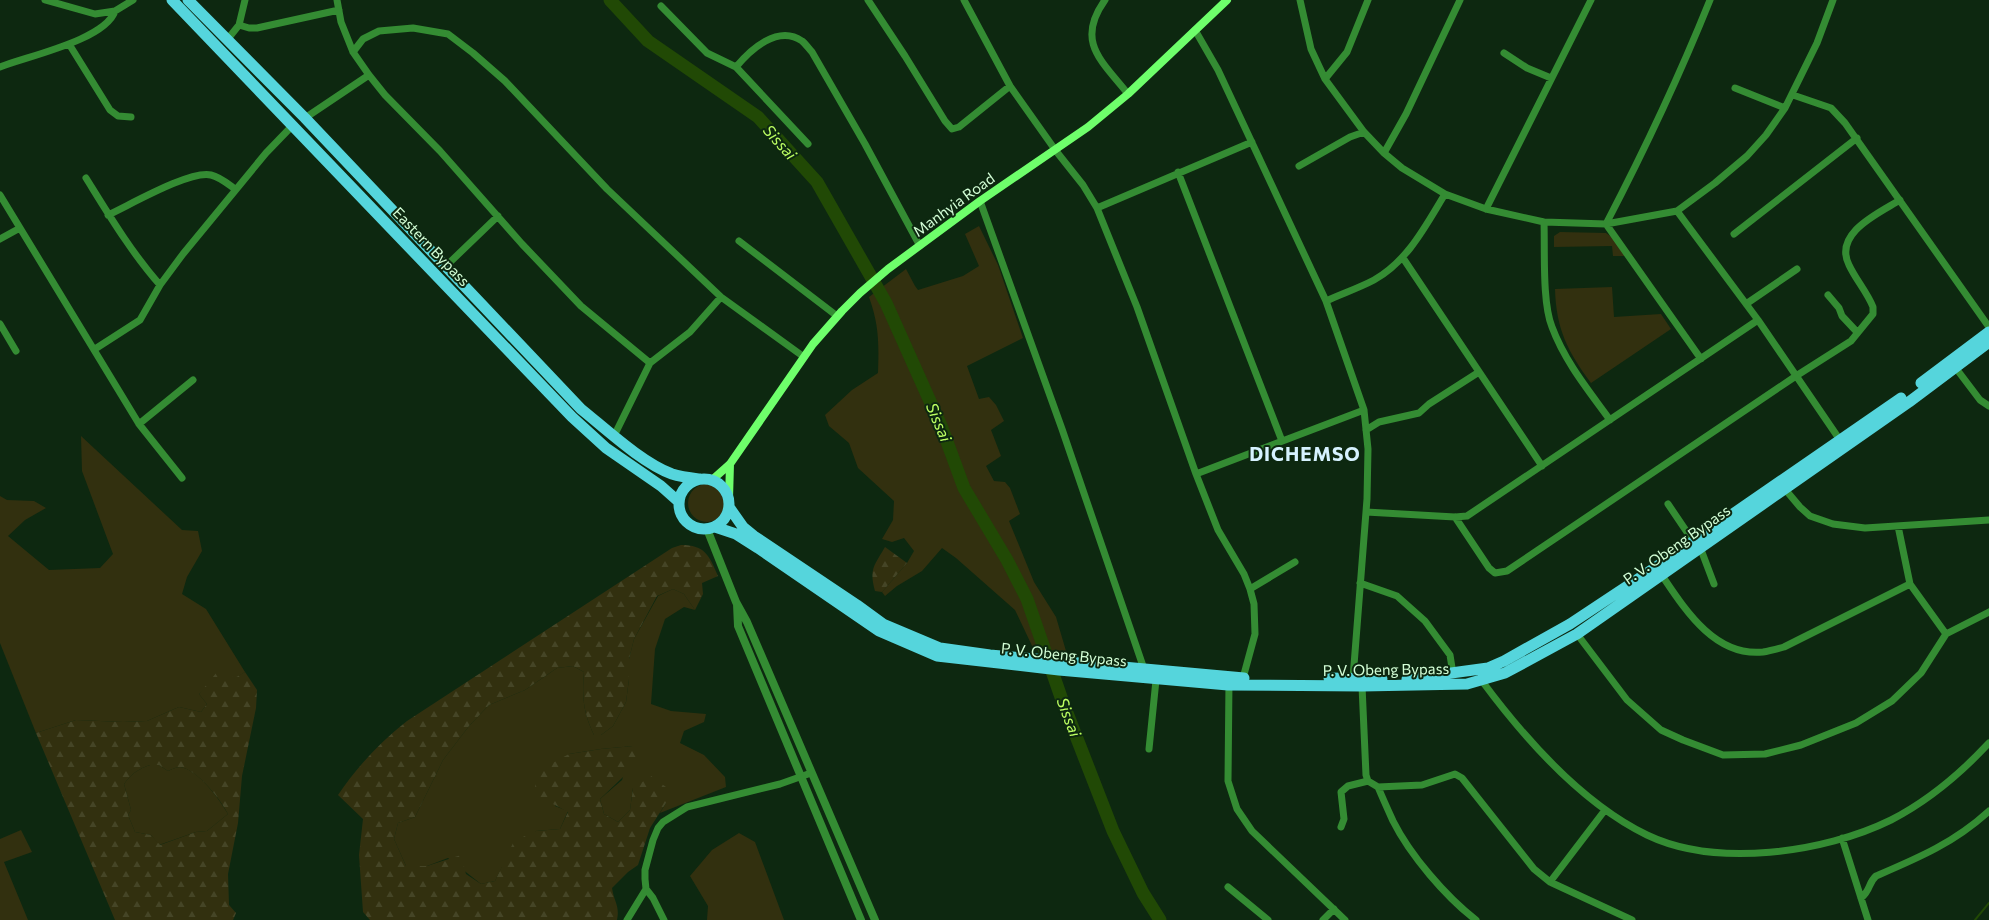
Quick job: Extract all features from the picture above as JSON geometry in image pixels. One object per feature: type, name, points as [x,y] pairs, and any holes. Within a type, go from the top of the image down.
[{"type":"highway","name":"Eastern Bypass","points":[[172,0],[572,417],[606,448],[661,486],[679,502]]},
{"type":"highway","name":"Eastern Bypass","points":[[188,0],[305,118],[581,409],[614,436],[657,466],[673,474],[700,479]]},
{"type":"highway","name":"P. V. Obeng Bypass","points":[[711,528],[736,534],[753,544],[879,631],[938,656],[1057,665],[1144,669],[1229,681],[1243,678],[1410,679],[1453,674],[1488,668],[1504,661],[1570,624],[1697,544],[1784,488],[1989,332]]},
{"type":"highway","name":"P. V. Obeng Bypass","points":[[1057,665],[1156,680],[1362,686],[1467,684],[1482,681],[1505,673],[1577,634],[1661,574],[1697,544],[1842,443],[1955,367],[1989,342]]},
{"type":"highway","points":[[700,479],[712,480],[720,484],[726,490],[729,503],[726,516],[711,528],[700,529],[689,525],[682,516],[679,502],[683,491],[690,484],[700,479]]},
{"type":"highway","name":"P. V. Obeng Bypass","points":[[729,503],[743,527],[754,536],[883,624],[940,648],[1044,664]]},
{"type":"main road","name":"Manhyia Road","points":[[712,480],[730,464],[804,357],[837,316],[860,293],[888,269],[980,201],[1056,151],[1128,94],[1227,0]]},
{"type":"main road","points":[[729,503],[730,464]]},
{"type":"street","points":[[45,0],[95,14],[115,11],[134,0]]},
{"type":"street","points":[[227,40],[239,25],[245,0]]},
{"type":"street","points":[[337,0],[341,22],[349,45],[368,75],[582,306],[650,363]]},
{"type":"street","points":[[868,0],[906,56],[945,121],[952,128],[959,127],[1010,86]]},
{"type":"street","points":[[1105,0],[1097,11],[1091,39],[1094,49],[1101,61],[1128,94]]},
{"type":"street","points":[[1300,0],[1304,27],[1311,49],[1325,79],[1364,132],[1384,154],[1402,168],[1445,194],[1486,209],[1544,222],[1606,224],[1677,210],[1714,183],[1747,156],[1766,135],[1793,94],[1817,43],[1833,0]]},
{"type":"street","points":[[1325,79],[1347,52],[1368,0]]},
{"type":"street","points":[[1384,154],[1406,114],[1460,0]]},
{"type":"street","points":[[1486,209],[1591,0]]},
{"type":"street","points":[[1606,224],[1643,153],[1677,81],[1710,0]]},
{"type":"street","points":[[965,1],[1010,86],[1056,151],[1083,185],[1097,208],[1137,307],[1196,474],[1218,530],[1244,574],[1250,589],[1254,604],[1255,634],[1243,678]]},
{"type":"street","points":[[661,6],[707,53],[736,67],[808,144]]},
{"type":"street","points":[[239,25],[249,28],[257,28],[339,10]]},
{"type":"street","points":[[0,66],[69,44],[100,28],[114,15],[115,11]]},
{"type":"street","points":[[353,52],[363,39],[379,31],[413,28],[448,34],[473,53],[504,82],[608,188],[721,297],[804,357]]},
{"type":"street","points":[[1195,30],[1218,70],[1326,301],[1364,410],[1368,449],[1366,512],[1353,678]]},
{"type":"street","points":[[736,67],[748,53],[767,40],[777,36],[789,36],[801,40],[812,52],[861,137],[920,246]]},
{"type":"street","points":[[69,44],[110,110],[118,116],[131,117]]},
{"type":"street","points":[[1504,53],[1527,68],[1551,78]]},
{"type":"street","points":[[305,118],[368,75]]},
{"type":"street","points":[[1735,88],[1785,108]]},
{"type":"street","points":[[1793,94],[1831,108],[1857,138],[1989,327]]},
{"type":"street","points":[[95,349],[140,320],[160,285],[235,189],[293,125]]},
{"type":"street","points":[[1299,166],[1350,137],[1364,132]]},
{"type":"street","points":[[1734,234],[1857,138]]},
{"type":"street","points":[[1097,208],[1178,172],[1252,142]]},
{"type":"street","points":[[1178,172],[1282,441]]},
{"type":"street","points":[[108,215],[183,179],[197,175],[211,175],[221,179],[235,189]]},
{"type":"street","points":[[86,178],[108,215],[144,268],[160,285]]},
{"type":"street","points":[[1326,301],[1374,280],[1403,258],[1420,235],[1445,194]]},
{"type":"street","points":[[0,195],[95,349],[139,424],[182,478]]},
{"type":"street","points":[[1455,517],[1489,568],[1495,573],[1507,571],[1796,376],[1851,341],[1873,314],[1873,307],[1848,265],[1845,254],[1850,238],[1858,227],[1900,200]]},
{"type":"street","points":[[980,201],[1062,429],[1144,669]]},
{"type":"street","points":[[1677,210],[1758,320],[1842,443]]},
{"type":"street","points":[[445,267],[498,216]]},
{"type":"street","points":[[1544,222],[1547,307],[1551,327],[1574,371],[1610,420]]},
{"type":"street","points":[[1606,224],[1702,359]]},
{"type":"street","points":[[0,239],[20,228]]},
{"type":"street","points":[[739,240],[837,316]]},
{"type":"street","points":[[1403,258],[1542,466]]},
{"type":"street","points":[[1746,304],[1797,269]]},
{"type":"street","points":[[1828,294],[1839,308],[1842,316],[1857,332]]},
{"type":"street","points":[[614,436],[650,363],[690,332],[721,297]]},
{"type":"street","points":[[1366,512],[1455,517],[1467,516],[1758,320]]},
{"type":"street","points":[[0,324],[16,351]]},
{"type":"street","points":[[1955,367],[1980,400],[1989,406]]},
{"type":"street","points":[[1366,430],[1379,422],[1419,413],[1429,404],[1479,372]]},
{"type":"street","points":[[139,424],[193,380]]},
{"type":"street","points":[[1196,474],[1364,410]]},
{"type":"street","points":[[1784,488],[1800,507],[1810,516],[1833,524],[1865,528],[1989,522]]},
{"type":"street","points":[[1668,504],[1697,544],[1714,584]]},
{"type":"street","points":[[1898,526],[1910,584],[1946,634]]},
{"type":"street","points":[[711,528],[736,602],[748,622],[875,920]]},
{"type":"street","points":[[1250,589],[1295,562]]},
{"type":"street","points":[[1661,574],[1687,611],[1709,635],[1740,650],[1762,652],[1784,647],[1910,584]]},
{"type":"street","points":[[1360,583],[1397,596],[1425,621],[1450,655],[1453,674]]},
{"type":"street","points":[[736,602],[738,626],[861,920]]},
{"type":"street","points":[[1577,634],[1627,700],[1661,730],[1724,755],[1765,754],[1800,745],[1856,723],[1892,701],[1922,673],[1946,634],[1989,612]]},
{"type":"street","points":[[1149,749],[1156,680]]},
{"type":"street","points":[[1229,681],[1228,780],[1237,809],[1252,831],[1345,920]]},
{"type":"street","points":[[1482,681],[1520,729],[1552,763],[1605,810],[1648,835],[1690,850],[1729,854],[1780,852],[1842,838],[1891,820],[1926,798],[1966,768],[1989,744]]},
{"type":"street","points":[[1362,686],[1366,775],[1368,782]]},
{"type":"street","points":[[627,920],[646,889],[645,870],[653,840],[658,828],[671,817],[688,807],[780,784],[811,772]]},
{"type":"street","points":[[1342,827],[1344,819],[1341,792],[1348,786],[1368,782],[1378,787],[1422,785],[1455,774],[1462,778],[1534,869],[1550,882],[1632,920]]},
{"type":"street","points":[[1378,787],[1394,822],[1425,868],[1459,907],[1476,920]]},
{"type":"street","points":[[1550,882],[1605,810]]},
{"type":"street","points":[[1861,898],[1869,890],[1870,883],[1876,876],[1933,852],[1976,823],[1989,812]]},
{"type":"street","points":[[1842,838],[1868,920]]},
{"type":"street","points":[[1228,887],[1268,920]]},
{"type":"street","points":[[646,889],[653,898],[664,920]]},
{"type":"street","points":[[1323,920],[1334,909]]},
{"type":"green space","points":[[979,226],[998,265],[1023,338],[967,366],[979,399],[989,397],[996,405],[1004,421],[991,430],[1001,456],[986,466],[994,481],[1005,482],[1010,488],[1020,514],[1009,521],[1034,582],[1056,617],[1066,651],[1034,650],[1015,610],[956,558],[942,548],[922,571],[897,586],[885,596],[882,592],[907,563],[914,551],[904,538],[892,542],[882,539],[893,520],[894,501],[858,468],[849,443],[829,426],[825,415],[852,390],[878,373],[878,334],[875,316],[869,297],[906,269],[918,290],[963,276],[979,266],[965,234]]},
{"type":"green space","points":[[1560,232],[1606,233],[1616,240],[1625,256],[1613,256],[1612,246],[1554,247],[1554,236]]},
{"type":"green space","points":[[1612,287],[1614,317],[1661,314],[1671,329],[1591,383],[1576,361],[1565,339],[1558,316],[1555,289]]},
{"type":"green space","points":[[81,436],[182,530],[198,531],[202,551],[187,577],[182,594],[206,609],[245,672],[233,680],[207,686],[199,694],[207,704],[201,712],[179,707],[147,721],[123,722],[76,720],[36,733],[0,643],[0,496],[7,500],[34,501],[46,508],[25,520],[8,536],[49,570],[100,568],[113,554],[82,471]]},
{"type":"green space","points":[[703,484],[711,484],[721,489],[725,496],[725,510],[721,517],[711,522],[703,522],[693,517],[691,514],[688,507],[688,499],[693,489],[696,487]]},
{"type":"green space","points":[[681,545],[689,545],[701,549],[709,557],[718,576],[702,583],[703,594],[695,610],[684,594],[673,589],[657,596],[634,639],[629,659],[629,679],[626,702],[613,726],[601,735],[594,735],[585,712],[583,689],[584,672],[573,666],[557,668],[525,690],[489,705],[469,726],[443,760],[415,817],[398,823],[394,839],[406,866],[427,866],[461,855],[466,874],[481,884],[495,881],[514,841],[536,831],[560,829],[568,812],[536,795],[534,773],[569,754],[633,746],[643,758],[600,799],[604,814],[618,822],[630,810],[633,788],[651,776],[666,787],[666,803],[650,828],[638,865],[628,872],[612,888],[617,907],[617,920],[370,920],[363,912],[359,855],[363,819],[338,795],[361,765],[378,746],[407,721],[672,548]]},
{"type":"green space","points":[[885,547],[907,563],[882,592],[875,591],[872,578],[873,572]]},
{"type":"green space","points":[[673,589],[684,594],[695,610],[684,607],[665,619],[655,649],[651,704],[671,711],[706,714],[704,722],[684,731],[680,743],[704,755],[725,777],[726,787],[660,813],[666,803],[633,788],[630,810],[618,822],[604,814],[600,799],[622,780],[633,746],[569,754],[555,806],[568,811],[560,829],[536,831],[502,867],[495,881],[481,884],[448,858],[427,866],[406,866],[394,839],[398,823],[415,817],[443,760],[469,726],[489,705],[525,690],[557,668],[573,666],[584,672],[583,697],[585,712],[594,735],[601,735],[613,726],[626,702],[629,679],[629,659],[634,639],[658,596]]},
{"type":"green space","points":[[230,670],[233,679],[245,672],[257,690],[256,708],[242,776],[238,823],[228,874],[229,905],[236,913],[233,920],[115,920],[36,733],[76,720],[123,722],[147,721],[179,707],[201,712],[207,704],[199,694],[217,672]],"holes":[[[150,765],[159,765],[168,771],[180,767],[194,773],[208,786],[228,814],[207,831],[196,832],[160,845],[151,835],[135,832],[128,815],[131,810],[124,784],[129,777],[138,770]]]},
{"type":"green space","points":[[150,765],[159,765],[168,771],[180,767],[194,773],[208,786],[228,814],[207,831],[196,832],[159,845],[151,835],[135,832],[128,815],[131,810],[124,784],[135,772]]},
{"type":"green space","points":[[21,830],[32,852],[4,862],[28,920],[0,920],[0,839]]},
{"type":"green space","points":[[739,833],[755,842],[784,920],[707,920],[708,906],[690,876],[712,850]]},
{"type":"waterway","name":"Sissai","points":[[610,0],[648,41],[758,117],[817,182],[886,303],[942,428],[964,488],[1007,560],[1027,599],[1062,700],[1113,831],[1143,893],[1160,920]]},
{"type":"waterway","points":[[1975,920],[1989,903]]},
{"type":"district","name":"DICHEMSO","points":[[1305,454]]}]
